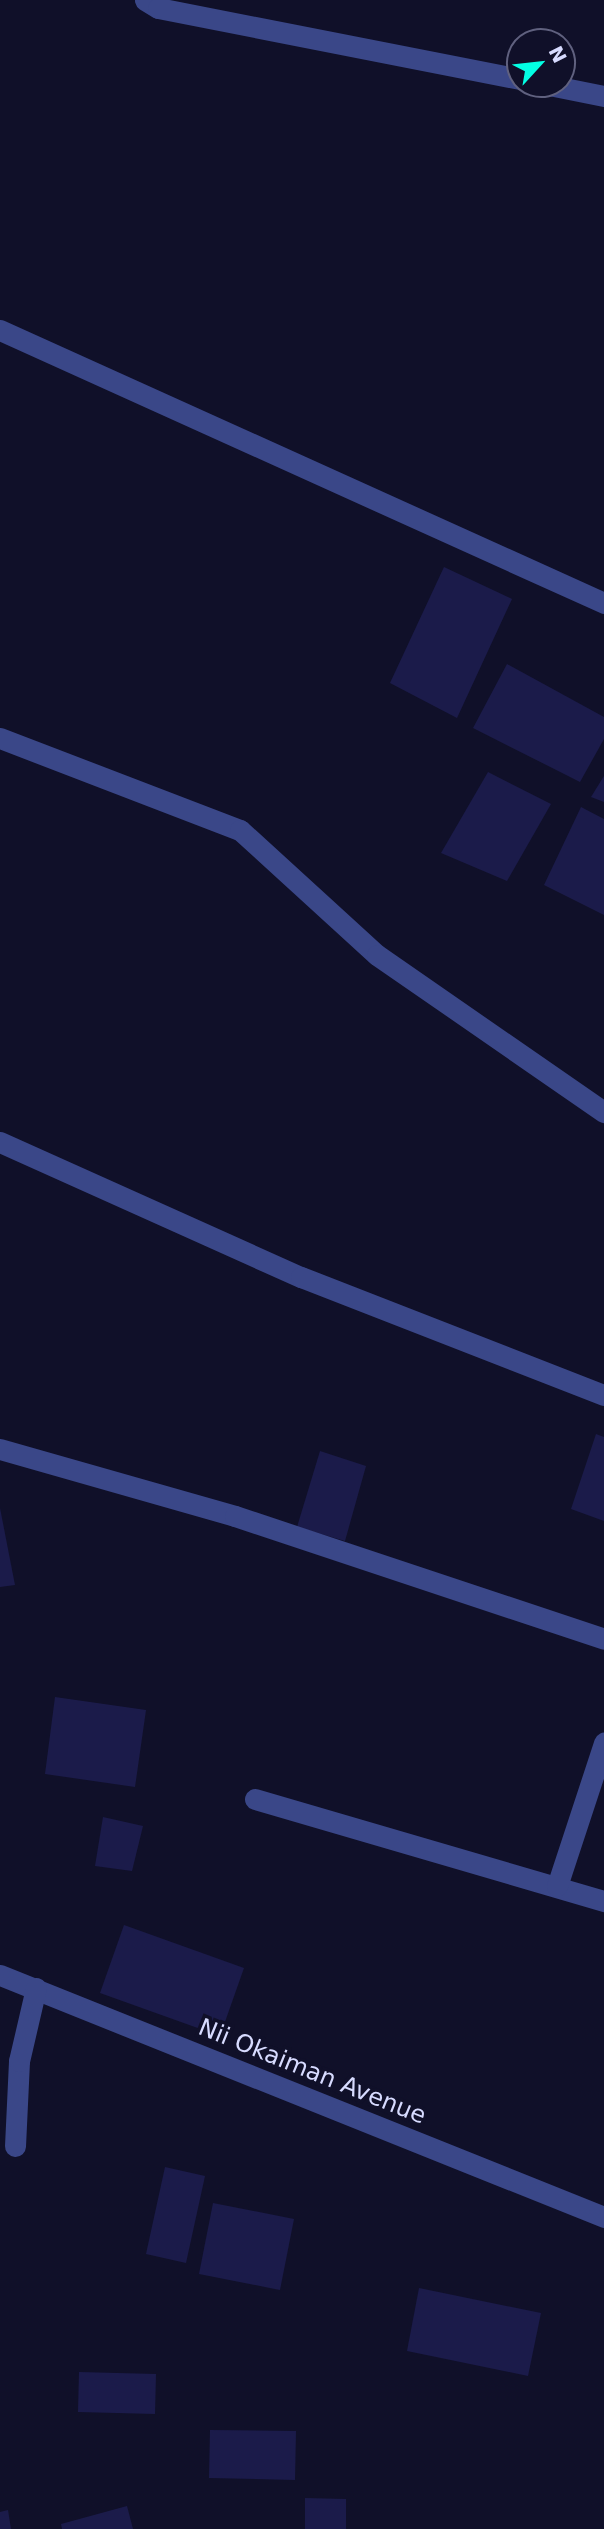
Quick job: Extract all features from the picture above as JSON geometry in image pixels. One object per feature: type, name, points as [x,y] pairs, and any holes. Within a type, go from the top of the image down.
[{"type":"street","points":[[145,0],[158,8],[506,76]]},
{"type":"street","points":[[576,90],[604,96]]},
{"type":"street","points":[[4,339],[604,603]]},
{"type":"street","points":[[0,738],[240,830],[377,955],[604,1112]]},
{"type":"street","points":[[0,1142],[301,1277],[604,1395]]},
{"type":"street","points":[[0,1449],[235,1516],[604,1639]]},
{"type":"street","points":[[557,1886],[604,1743]]},
{"type":"street","points":[[256,1799],[604,1900]]},
{"type":"street","name":"Nii Okaiman Avenue","points":[[0,1975],[604,2217]]},
{"type":"street","points":[[15,2146],[10,2058],[36,1988]]},
{"type":"building","points":[[444,567],[512,599],[457,718],[390,683]]},
{"type":"building","points":[[507,664],[604,717],[604,739],[580,782],[473,728]]},
{"type":"building","points":[[488,772],[551,804],[507,881],[441,853]]},
{"type":"building","points":[[604,776],[604,802],[591,797]]},
{"type":"building","points":[[581,807],[604,819],[604,915],[544,885]]},
{"type":"building","points":[[596,1434],[604,1437],[604,1521],[571,1509]]},
{"type":"building","points":[[320,1451],[366,1466],[345,1541],[297,1527]]},
{"type":"building","points":[[0,1508],[15,1585],[0,1587]]},
{"type":"building","points":[[55,1697],[146,1710],[135,1787],[45,1774]]},
{"type":"building","points":[[103,1817],[143,1826],[132,1871],[95,1866]]},
{"type":"building","points":[[124,1925],[244,1968],[220,2036],[100,1993]]},
{"type":"building","points":[[165,2167],[205,2176],[186,2263],[146,2254]]},
{"type":"building","points":[[213,2203],[294,2219],[280,2290],[199,2274]]},
{"type":"building","points":[[419,2288],[541,2313],[528,2376],[407,2351]]},
{"type":"building","points":[[79,2372],[156,2374],[155,2414],[78,2412]]},
{"type":"building","points":[[210,2430],[296,2431],[295,2480],[209,2478]]},
{"type":"building","points":[[305,2498],[346,2499],[346,2529],[305,2529]]},
{"type":"building","points":[[127,2506],[133,2529],[62,2529],[61,2524]]},
{"type":"building","points":[[8,2510],[11,2529],[0,2529],[0,2512]]}]
